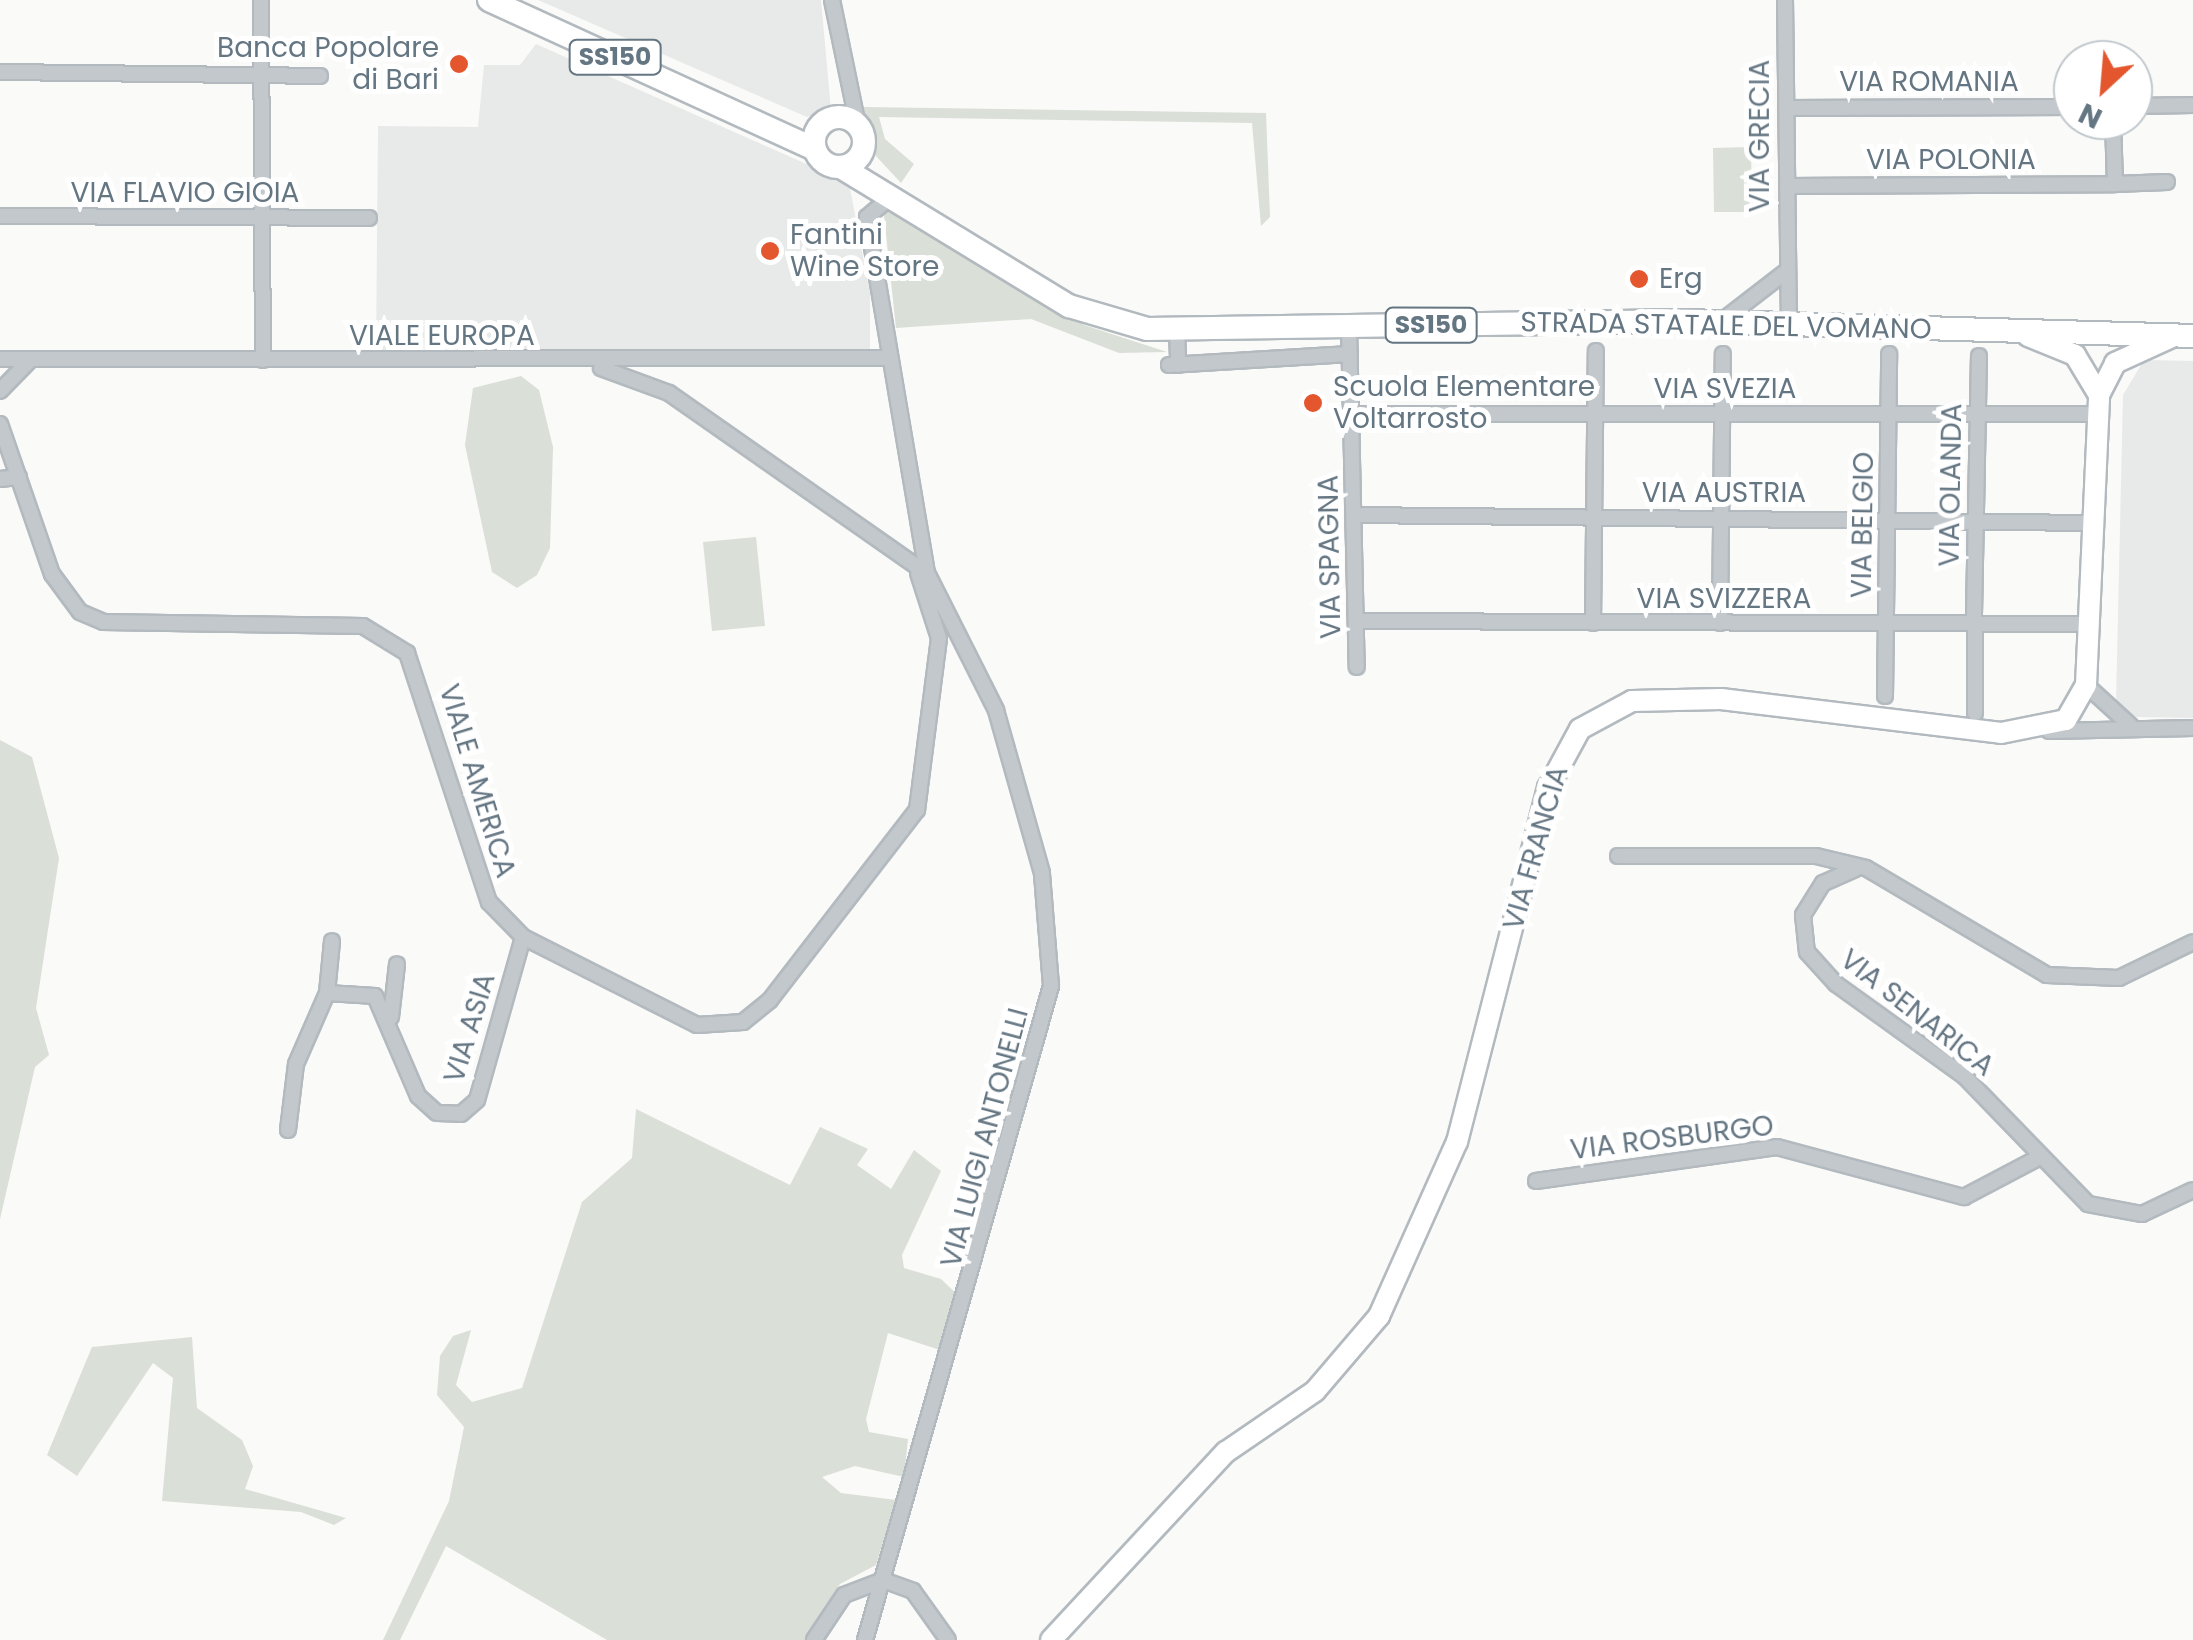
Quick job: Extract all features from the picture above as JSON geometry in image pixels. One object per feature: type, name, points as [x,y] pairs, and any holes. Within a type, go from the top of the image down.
[{"type":"main road","name":"SS150","points":[[489,0],[815,149]]},
{"type":"main road","name":"SS150","points":[[742,114],[828,120]]},
{"type":"main road","points":[[862,154],[841,167],[815,149],[828,120],[858,125],[862,154],[885,191]]},
{"type":"main road","name":"STRADA STATALE DEL VOMANO","points":[[841,167],[1069,306],[1124,326],[1176,330],[1721,322],[2184,336]]},
{"type":"main road","points":[[1998,330],[2060,345],[2098,390]]},
{"type":"main road","points":[[2042,731],[2083,694],[2092,624],[2100,333]]},
{"type":"main road","points":[[2098,390],[2126,354],[2184,336]]},
{"type":"main road","name":"VIA FRANCIA","points":[[1051,1640],[1226,1452],[1315,1391],[1379,1316],[1457,1142],[1548,788],[1580,729],[1632,701],[1720,699],[2042,731]]},
{"type":"street","points":[[261,0],[263,360]]},
{"type":"street","points":[[832,0],[845,94],[858,125]]},
{"type":"street","name":"VIA GRECIA","points":[[1777,323],[1784,272],[1787,186],[1784,0]]},
{"type":"street","points":[[0,72],[320,76]]},
{"type":"street","points":[[828,120],[845,94]]},
{"type":"street","points":[[2153,105],[2193,104]]},
{"type":"street","name":"VIA ROMANIA","points":[[1786,108],[2053,106]]},
{"type":"street","points":[[2114,140],[2115,184]]},
{"type":"street","name":"VIA POLONIA","points":[[1787,186],[2167,182]]},
{"type":"street","name":"VIA LUIGI ANTONELLI","points":[[865,1640],[1050,986],[1042,872],[996,710],[922,573],[884,358],[868,216],[885,191]]},
{"type":"street","name":"VIA FLAVIO GIOIA","points":[[0,216],[369,218]]},
{"type":"street","points":[[1721,322],[1770,290],[1784,272]]},
{"type":"street","points":[[1770,290],[1777,323]]},
{"type":"street","name":"VIA SPAGNA","points":[[1349,327],[1357,667]]},
{"type":"street","points":[[1176,330],[1174,365],[1350,354]]},
{"type":"street","points":[[1593,623],[1596,352]]},
{"type":"street","points":[[1720,623],[1723,354]]},
{"type":"street","name":"VIA BELGIO","points":[[1885,696],[1888,354]]},
{"type":"street","name":"VIA OLANDA","points":[[1975,713],[1978,356]]},
{"type":"street","name":"VIALE EUROPA","points":[[0,359],[574,362],[884,358]]},
{"type":"street","points":[[0,391],[31,359]]},
{"type":"street","points":[[574,362],[669,394],[922,573]]},
{"type":"street","name":"VIA SVEZIA","points":[[1351,414],[1977,415],[2098,390]]},
{"type":"street","name":"VIALE AMERICA","points":[[0,424],[60,592],[103,622],[363,626],[407,653],[489,902],[523,938],[697,1025],[743,1022],[770,1000],[917,810],[939,638],[922,573]]},
{"type":"street","points":[[0,480],[19,478]]},
{"type":"street","name":"VIA AUSTRIA","points":[[1354,515],[2094,522]]},
{"type":"street","name":"VIA SVIZZERA","points":[[1356,621],[1886,626],[1975,620],[2092,624]]},
{"type":"street","points":[[2083,694],[2136,728]]},
{"type":"street","points":[[2083,694],[2102,730]]},
{"type":"street","points":[[2042,731],[2193,728]]},
{"type":"street","points":[[1618,856],[1816,856],[1866,868],[2047,976],[2119,978],[2193,942]]},
{"type":"street","name":"VIA SENARICA","points":[[1866,868],[1837,872],[1811,898],[1803,915],[1808,952],[1836,984],[1964,1076],[2036,1158],[2076,1196],[2115,1212],[2142,1214],[2193,1190]]},
{"type":"street","name":"VIA ASIA","points":[[396,964],[391,1017],[418,1096],[437,1114],[461,1114],[477,1100],[523,938]]},
{"type":"street","points":[[288,1130],[296,1064],[326,992],[332,941]]},
{"type":"street","points":[[326,992],[375,996],[391,1017]]},
{"type":"street","name":"VIA ROSBURGO","points":[[1536,1181],[1777,1146],[1964,1198],[2036,1158]]},
{"type":"street","points":[[814,1640],[844,1596],[883,1580],[913,1591],[948,1640]]},
{"type":"shaded area","points":[[538,0],[821,0],[831,110],[807,117]]},
{"type":"shaded area","points":[[536,44],[849,183],[870,293],[870,349],[376,350],[378,126],[478,127],[484,65],[520,65]]},
{"type":"shaded area","points":[[863,107],[1266,113],[1270,217],[1261,226],[1252,123],[879,117],[885,139],[914,164],[901,183],[875,155]]},
{"type":"shaded area","points":[[1751,147],[1752,212],[1714,212],[1713,148]]},
{"type":"shaded area","points":[[883,206],[1084,325],[1167,352],[1119,353],[1031,319],[896,328]]},
{"type":"shaded area","points":[[2144,360],[2193,361],[2193,718],[2136,717],[2116,703],[2123,395]]},
{"type":"shaded area","points":[[521,376],[539,390],[553,447],[550,548],[537,575],[517,588],[492,572],[465,445],[473,388]]},
{"type":"shaded area","points":[[756,537],[765,626],[712,631],[703,542]]},
{"type":"shaded area","points":[[0,740],[32,757],[59,858],[36,1008],[49,1055],[35,1067],[0,1219]]},
{"type":"shaded area","points":[[636,1109],[790,1185],[820,1127],[868,1149],[857,1165],[891,1189],[914,1150],[941,1171],[902,1255],[904,1268],[941,1279],[961,1298],[946,1352],[888,1333],[866,1419],[869,1432],[908,1439],[904,1477],[855,1466],[822,1477],[841,1493],[896,1500],[876,1565],[840,1584],[805,1640],[607,1640],[446,1546],[400,1640],[383,1640],[449,1501],[464,1427],[437,1395],[440,1356],[453,1336],[471,1330],[456,1385],[472,1402],[522,1388],[582,1202],[632,1158]]},
{"type":"shaded area","points":[[192,1337],[197,1408],[242,1440],[253,1466],[245,1489],[346,1518],[334,1525],[301,1512],[162,1501],[173,1378],[153,1363],[77,1476],[47,1455],[92,1347]]},
{"type":"place","name":"Banca Popolare di Bari","points":[[459,64]]},
{"type":"place","name":"Fantini Wine Store","points":[[770,251]]},
{"type":"place","name":"Erg","points":[[1639,279]]},
{"type":"place","name":"Scuola Elementare Voltarrosto","points":[[1313,403]]}]
